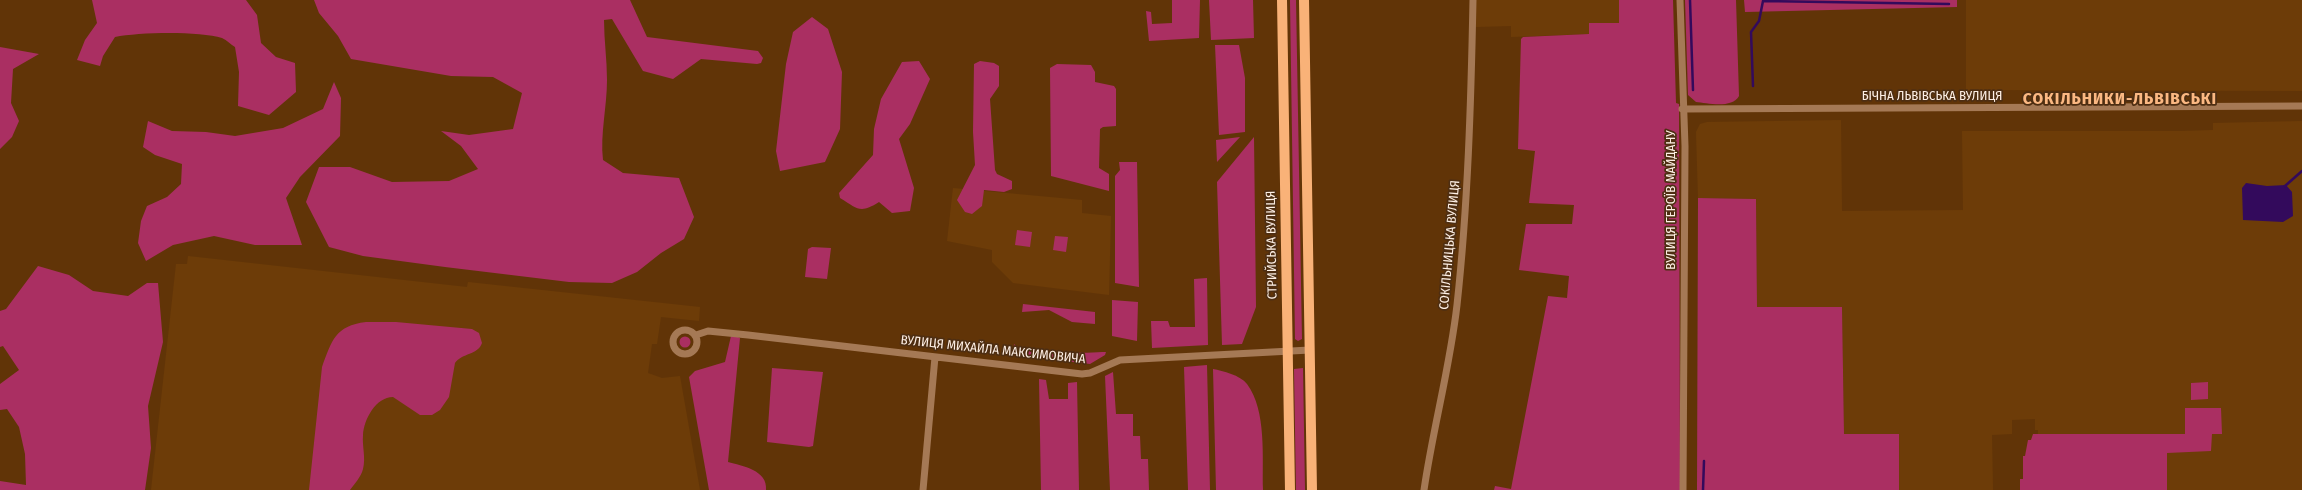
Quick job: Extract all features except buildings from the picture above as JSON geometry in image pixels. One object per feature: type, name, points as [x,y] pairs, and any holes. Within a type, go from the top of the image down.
[{"type":"main road","name":"СТРИЙСЬКА ВУЛИЦЯ","points":[[1282,0],[1286,351],[1290,490]]},
{"type":"main road","points":[[1304,0],[1312,490]]},
{"type":"street","name":"СОКІЛЬНИЦЬКА ВУЛИЦЯ","points":[[1424,490],[1430,451],[1450,356],[1457,306],[1470,158],[1473,0]]},
{"type":"street","name":"ВУЛИЦЯ ГЕРОЇВ МАЙДАНУ","points":[[1680,0],[1682,109],[1685,146],[1683,490]]},
{"type":"street","name":"БІЧНА ЛЬВІВСЬКА ВУЛИЦЯ","points":[[1682,109],[2302,106]]},
{"type":"street","name":"ВУЛИЦЯ МИХАЙЛА МАКСИМОВИЧА","points":[[696,335],[708,331],[748,335],[1082,374],[1090,373],[1120,360],[1310,350]]},
{"type":"street","points":[[923,490],[936,357]]},
{"type":"shaded area","points":[[92,0],[246,0],[257,15],[261,43],[276,57],[295,63],[296,92],[269,115],[238,106],[239,72],[235,47],[222,38],[199,34],[139,34],[115,37],[103,56],[100,66],[77,60],[85,40],[97,23]]},
{"type":"shaded area","points":[[314,0],[630,0],[647,37],[758,51],[763,58],[761,63],[757,64],[701,59],[673,79],[643,71],[612,19],[604,20],[607,80],[602,140],[603,160],[623,173],[679,178],[694,217],[684,239],[661,253],[637,272],[612,283],[569,282],[445,267],[363,256],[329,247],[306,202],[319,167],[350,167],[392,182],[449,181],[478,169],[461,146],[441,131],[469,135],[513,129],[522,93],[493,77],[451,76],[351,59],[338,36],[319,13]]},
{"type":"shaded area","points":[[1172,0],[1200,0],[1199,38],[1149,41],[1146,11],[1151,12],[1152,24],[1172,23]]},
{"type":"shaded area","points":[[1209,0],[1253,0],[1254,38],[1211,40]]},
{"type":"shaded area","points":[[1290,0],[1296,0],[1302,339],[1298,341],[1295,339]]},
{"type":"shaded area","points":[[1476,0],[1619,0],[1620,23],[1589,23],[1589,34],[1511,37],[1511,26],[1476,27]]},
{"type":"shaded area","points":[[1619,0],[1673,0],[1676,103],[1679,104],[1680,490],[1494,490],[1495,486],[1511,489],[1548,296],[1567,298],[1569,276],[1519,270],[1526,224],[1572,224],[1574,205],[1529,203],[1535,151],[1518,149],[1521,39],[1523,37],[1589,34],[1589,23],[1619,23]]},
{"type":"shaded area","points":[[1685,0],[1736,0],[1739,96],[1731,103],[1713,104],[1696,102],[1688,95]]},
{"type":"shaded area","points":[[1744,0],[1957,0],[1957,7],[1745,12]]},
{"type":"shaded area","points":[[1966,0],[2302,0],[2302,91],[1994,90],[1992,94],[1966,92]]},
{"type":"shaded area","points":[[812,17],[828,29],[842,72],[840,129],[825,162],[780,171],[776,151],[786,64],[793,32]]},
{"type":"shaded area","points":[[1215,45],[1239,45],[1245,78],[1245,132],[1219,135]]},
{"type":"shaded area","points":[[0,47],[39,54],[13,69],[11,103],[19,121],[12,137],[0,149]]},
{"type":"shaded area","points":[[919,61],[930,79],[910,124],[899,139],[914,188],[910,211],[892,213],[879,202],[873,206],[859,209],[840,198],[839,193],[873,155],[874,129],[881,99],[902,62]]},
{"type":"shaded area","points":[[980,61],[994,63],[999,66],[999,86],[990,99],[995,170],[997,174],[1012,181],[1012,189],[1004,192],[984,190],[982,206],[972,214],[965,212],[957,200],[975,165],[973,132],[974,64]]},
{"type":"shaded area","points":[[1057,64],[1091,65],[1095,72],[1095,82],[1114,86],[1116,89],[1116,126],[1103,127],[1100,129],[1099,168],[1109,174],[1109,191],[1051,176],[1050,68]]},
{"type":"shaded area","points":[[334,82],[341,98],[340,136],[300,177],[286,198],[302,245],[255,245],[214,236],[173,245],[146,261],[138,243],[141,221],[147,206],[167,197],[181,184],[182,164],[155,155],[143,147],[148,121],[172,131],[206,132],[235,136],[283,128],[323,109]]},
{"type":"shaded area","points":[[1841,120],[1842,211],[1963,210],[1962,131],[2181,131],[2213,130],[2213,123],[2302,121],[2302,490],[2036,490],[2036,434],[2038,434],[2038,430],[2035,430],[2035,419],[2012,420],[2012,434],[1992,435],[1993,490],[1899,490],[1899,434],[1844,434],[1842,307],[1757,307],[1756,199],[1698,198],[1696,132],[1700,124],[1707,122]]},
{"type":"shaded area","points":[[1240,137],[1217,162],[1216,140]]},
{"type":"shaded area","points":[[1254,137],[1256,307],[1242,344],[1222,345],[1217,182]]},
{"type":"shaded area","points":[[1119,162],[1137,162],[1139,287],[1115,283],[1115,176],[1120,170]]},
{"type":"shaded area","points":[[2246,183],[2267,186],[2286,185],[2292,192],[2293,216],[2283,222],[2243,220],[2242,188]]},
{"type":"shaded area","points":[[953,188],[1082,200],[1082,213],[1111,216],[1109,295],[1013,283],[992,262],[992,250],[947,241]]},
{"type":"shaded area","points":[[1698,198],[1756,199],[1757,307],[1842,307],[1844,434],[1899,434],[1899,490],[1697,490]]},
{"type":"shaded area","points":[[1017,230],[1032,232],[1030,247],[1015,245]]},
{"type":"shaded area","points":[[1055,236],[1068,237],[1066,252],[1053,250]]},
{"type":"shaded area","points":[[812,247],[831,248],[827,279],[805,277],[808,249]]},
{"type":"shaded area","points":[[188,256],[467,287],[468,282],[700,307],[699,321],[661,317],[657,344],[652,344],[648,373],[662,378],[680,376],[700,490],[151,490],[176,264],[187,264]]},
{"type":"shaded area","points":[[38,266],[69,275],[93,291],[128,296],[147,283],[158,283],[163,342],[148,406],[151,448],[145,490],[0,490],[0,481],[26,485],[25,454],[19,427],[7,409],[0,410],[0,384],[19,370],[3,346],[0,347],[0,311],[6,309]]},
{"type":"shaded area","points":[[1207,278],[1208,345],[1152,348],[1151,321],[1168,321],[1170,327],[1195,327],[1194,279]]},
{"type":"shaded area","points":[[1112,300],[1138,302],[1137,341],[1112,336]]},
{"type":"shaded area","points":[[1023,304],[1095,312],[1095,324],[1072,322],[1049,310],[1022,312]]},
{"type":"shaded area","points":[[366,322],[396,322],[472,329],[479,333],[482,343],[477,350],[462,357],[455,363],[449,397],[440,410],[432,415],[420,415],[393,397],[387,398],[376,405],[368,416],[364,429],[363,469],[350,490],[309,490],[322,367],[336,336],[347,327]]},
{"type":"shaded area","points":[[731,336],[740,338],[728,462],[747,467],[759,473],[766,483],[766,490],[709,490],[689,377],[695,371],[725,362]]},
{"type":"shaded area","points":[[683,337],[687,337],[689,338],[689,346],[683,347],[680,344],[680,340]]},
{"type":"shaded area","points":[[1014,344],[1020,348],[1043,353],[1106,352],[1105,355],[1090,364],[1013,355]]},
{"type":"shaded area","points":[[1207,365],[1210,490],[1188,490],[1184,367]]},
{"type":"shaded area","points":[[772,368],[823,372],[813,446],[809,447],[767,442]]},
{"type":"shaded area","points":[[1303,368],[1305,490],[1296,490],[1294,369]]},
{"type":"shaded area","points":[[1213,369],[1226,372],[1244,381],[1253,395],[1258,407],[1261,421],[1263,450],[1263,490],[1216,490]]},
{"type":"shaded area","points":[[1113,372],[1116,414],[1133,414],[1133,436],[1140,436],[1141,459],[1148,459],[1149,490],[1110,490],[1105,376]]},
{"type":"shaded area","points":[[1039,379],[1046,380],[1049,399],[1068,399],[1068,383],[1077,382],[1079,490],[1041,490]]},
{"type":"shaded area","points":[[2208,382],[2208,399],[2191,400],[2191,383]]},
{"type":"shaded area","points":[[2185,408],[2221,408],[2222,434],[2212,434],[2211,451],[2167,453],[2167,490],[2020,490],[2020,479],[2023,479],[2023,456],[2025,456],[2028,440],[2031,440],[2033,434],[2185,434]]},
{"type":"waterway","points":[[1690,0],[1693,90]]},
{"type":"waterway","points":[[1753,86],[1751,32],[1759,21],[1763,1],[1949,4]]},
{"type":"waterway","points":[[2285,186],[2302,171]]},
{"type":"waterway","points":[[1703,490],[1704,461]]},
{"type":"district","name":"СОКІЛЬНИКИ-ЛЬВІВСЬКІ","points":[[2120,99]]}]
